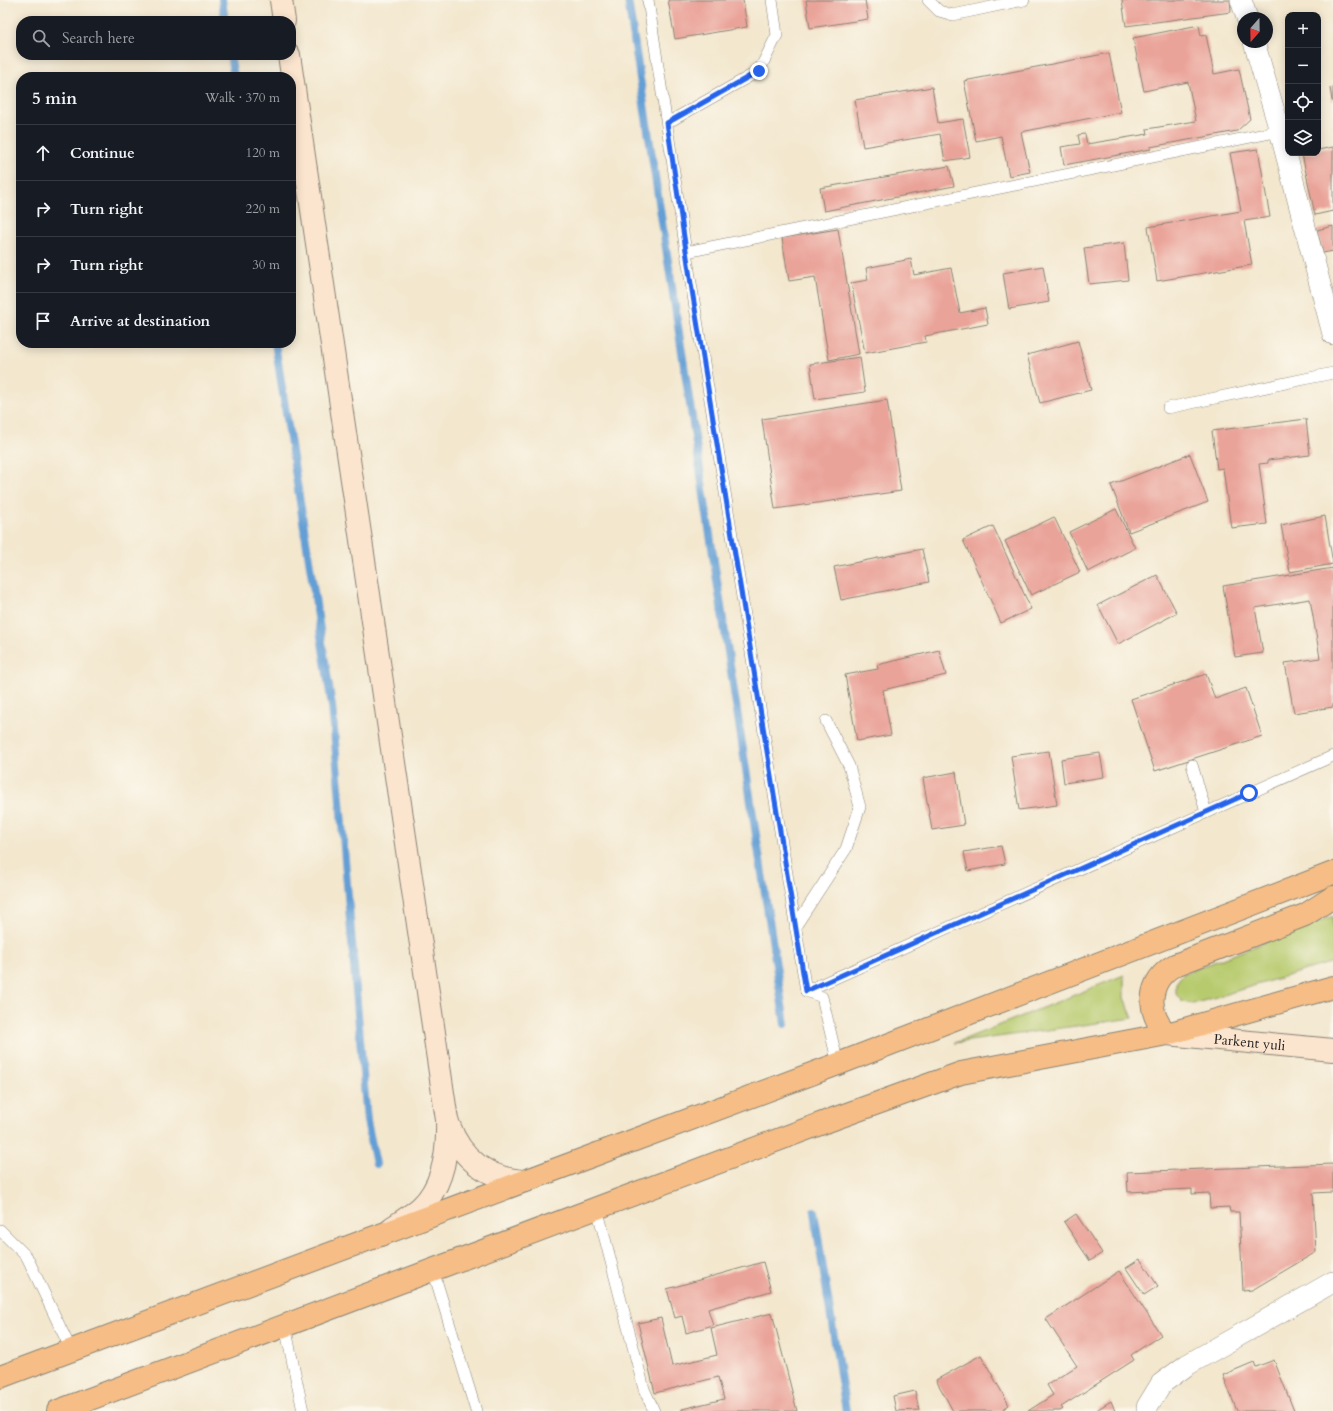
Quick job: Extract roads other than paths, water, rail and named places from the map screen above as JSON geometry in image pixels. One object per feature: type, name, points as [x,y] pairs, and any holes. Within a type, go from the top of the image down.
[{"type":"highway","points":[[0,1378],[71,1350],[838,1064],[1333,873]]},
{"type":"highway","points":[[1167,1034],[1154,1013],[1152,998],[1154,988],[1163,973],[1175,965],[1305,915],[1333,897]]},
{"type":"highway","points":[[58,1411],[961,1073],[1167,1034],[1333,987]]},
{"type":"street","points":[[281,0],[283,16]]},
{"type":"street","points":[[1241,0],[1245,12]]},
{"type":"street","points":[[1256,48],[1280,130],[1333,334]]},
{"type":"street","points":[[290,60],[292,72]]},
{"type":"street","points":[[296,102],[447,1120],[448,1142],[445,1162],[434,1189],[422,1206],[393,1227],[356,1245]]},
{"type":"street","name":"Parkent yuli","points":[[1167,1034],[1333,1050]]},
{"type":"street","points":[[447,1120],[457,1143],[471,1161],[492,1174],[514,1181],[526,1181]]},
{"type":"street","points":[[1147,1411],[1147,1406],[1161,1384],[1187,1365],[1333,1282]]},
{"type":"lane","points":[[648,0],[686,252],[806,991]]},
{"type":"lane","points":[[667,123],[759,71],[777,35],[772,0]]},
{"type":"lane","points":[[928,0],[939,11],[953,14],[1024,0]]},
{"type":"lane","points":[[686,252],[1280,130]]},
{"type":"lane","points":[[1168,408],[1333,373]]},
{"type":"lane","points":[[795,927],[846,849],[860,807],[849,766],[826,721]]},
{"type":"lane","points":[[806,991],[1333,756]]},
{"type":"lane","points":[[1192,765],[1206,812]]},
{"type":"lane","points":[[806,991],[822,997],[838,1064]]},
{"type":"lane","points":[[597,1208],[644,1389],[654,1411]]},
{"type":"lane","points":[[0,1230],[27,1257],[71,1350]]},
{"type":"lane","points":[[433,1270],[476,1411]]},
{"type":"lane","points":[[285,1326],[303,1411]]},
{"type":"waterway","points":[[222,0],[224,16]]},
{"type":"waterway","points":[[628,0],[785,1024]]},
{"type":"waterway","points":[[231,60],[233,72]]},
{"type":"waterway","points":[[276,348],[332,706],[367,1121],[376,1164]]},
{"type":"waterway","points":[[814,1212],[846,1411]]}]
